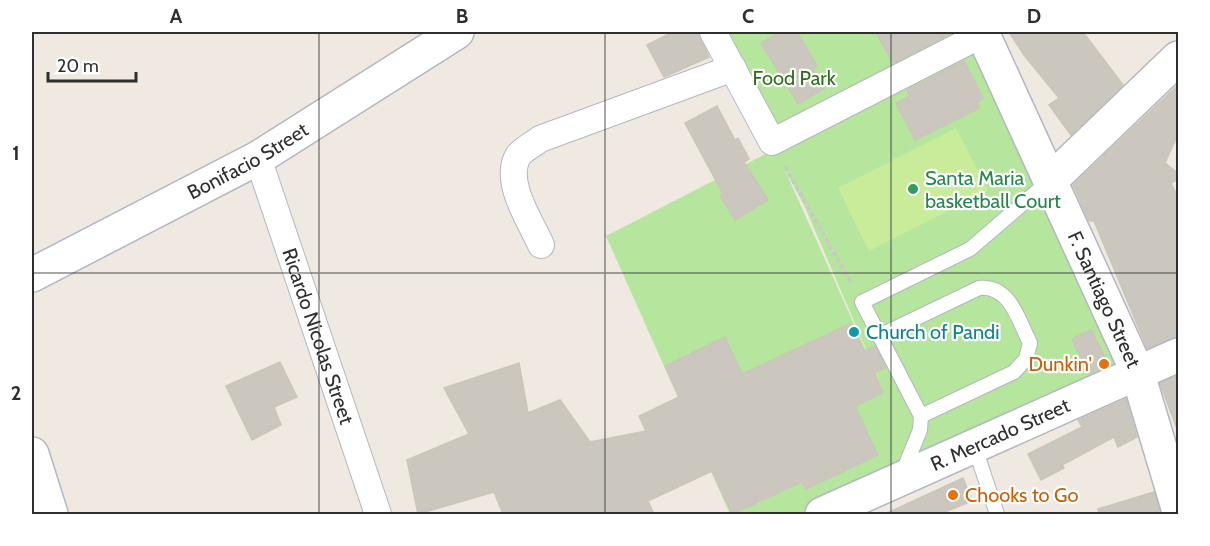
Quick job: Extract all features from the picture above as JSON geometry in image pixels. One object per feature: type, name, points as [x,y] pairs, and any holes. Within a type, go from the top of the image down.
[{"type":"street","name":"Bonifacio Street","points":[[32,275],[258,158],[458,32]]},
{"type":"street","points":[[713,32],[772,142],[983,33]]},
{"type":"street","name":"F. Santiago Street","points":[[983,33],[1137,371],[1179,508]]},
{"type":"street","points":[[1051,180],[1179,58]]},
{"type":"street","points":[[541,245],[513,175],[518,156],[540,139],[733,68]]},
{"type":"street","name":"Ricardo Nicolas Street","points":[[258,158],[378,514]]},
{"type":"street","name":"R. Mercado Street","points":[[823,514],[975,448],[1137,371],[1179,355]]},
{"type":"street","points":[[32,454],[51,514]]},
{"type":"lane","points":[[900,481],[920,430],[921,416],[862,302],[970,249],[1051,180]]},
{"type":"lane","points":[[879,336],[979,288],[991,287],[1004,293],[1030,343],[1026,359],[1014,372],[921,416]]},
{"type":"lane","points":[[975,448],[997,514]]},
{"type":"path","points":[[772,142],[862,302]]},
{"type":"green space","name":"Food Park","points":[[715,32],[972,32],[778,139]]},
{"type":"green space","points":[[979,44],[1132,370],[825,514],[730,514],[606,236]],"holes":[[[783,166],[804,205],[882,386]]]},
{"type":"green space","name":"Santa Maria basketball Court","points":[[956,128],[988,191],[869,251],[838,188]]},
{"type":"building","points":[[673,32],[698,32],[709,57],[664,77],[647,45]]},
{"type":"building","points":[[780,32],[797,32],[817,66],[813,68],[825,88],[798,104],[761,43]]},
{"type":"building","points":[[876,32],[949,32],[950,34],[893,63]]},
{"type":"building","points":[[1009,32],[1083,32],[1123,85],[1071,135],[1049,105],[1059,98],[1024,55]]},
{"type":"building","points":[[964,61],[983,98],[977,102],[979,108],[915,140],[896,103],[910,96],[907,90]]},
{"type":"building","points":[[1179,84],[1179,132],[1165,163],[1179,174],[1179,179],[1171,183],[1179,200],[1179,336],[1147,348],[1094,221],[1089,221],[1073,185]]},
{"type":"building","points":[[717,106],[735,140],[738,138],[749,159],[744,162],[768,200],[735,220],[720,196],[723,194],[685,123]]},
{"type":"building","points":[[850,324],[864,351],[875,346],[886,367],[874,373],[883,393],[855,406],[878,455],[806,489],[802,482],[732,514],[712,471],[648,501],[654,514],[503,514],[494,492],[418,514],[407,460],[469,434],[444,388],[519,363],[528,413],[560,400],[590,442],[646,431],[639,416],[679,397],[665,366],[725,337],[742,374]]},
{"type":"building","points":[[1091,330],[1109,365],[1089,374],[1072,339]]},
{"type":"building","points":[[280,362],[297,397],[274,407],[281,425],[252,440],[226,386]]},
{"type":"building","points":[[1179,375],[1179,429],[1177,429],[1160,383]]},
{"type":"building","points":[[1126,399],[1137,437],[1118,447],[1114,437],[1062,465],[1064,468],[1041,480],[1028,454],[1082,427],[1078,420]]},
{"type":"building","points":[[963,478],[972,501],[940,514],[885,514]]},
{"type":"building","points":[[1154,492],[1161,514],[1099,514],[1098,509]]},
{"type":"place","name":"Santa Maria basketball Court","points":[[913,189]]},
{"type":"place","name":"Church of Pandi","points":[[854,332]]},
{"type":"place","name":"Dunkin'","points":[[1104,364]]},
{"type":"place","name":"Chooks to Go","points":[[953,495]]}]
